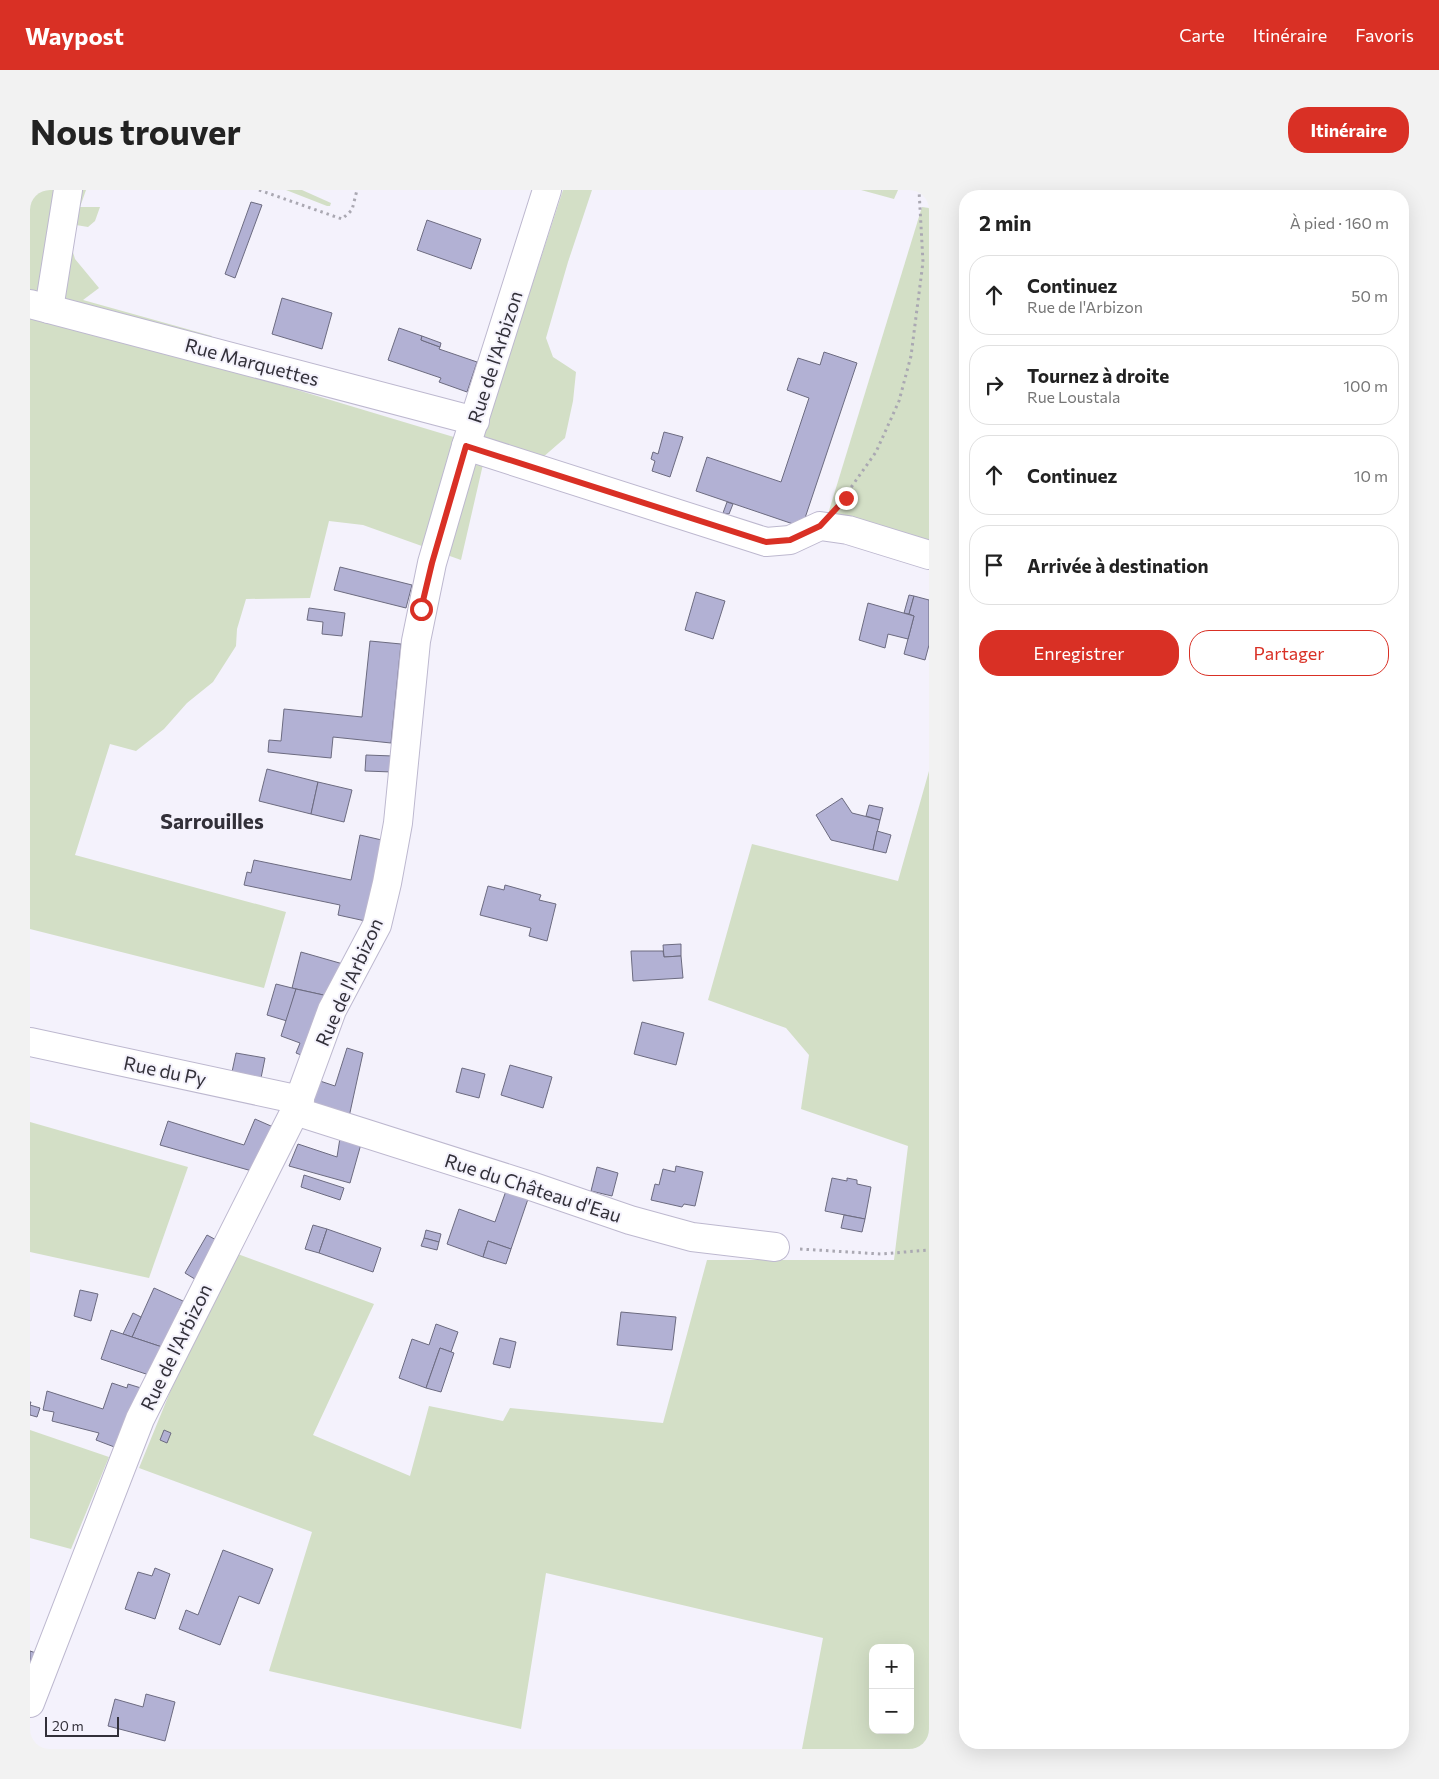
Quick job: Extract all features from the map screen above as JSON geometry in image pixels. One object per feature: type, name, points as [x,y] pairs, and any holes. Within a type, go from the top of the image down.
[{"type":"street","points":[[39,307],[68,190]]},
{"type":"street","name":"Rue de l'Arbizon","points":[[30,1704],[140,1419],[298,1106],[332,1010],[378,925],[398,822],[421,609],[432,563],[466,446],[547,190]]},
{"type":"street","name":"Rue Marquettes","points":[[39,307],[475,421]]},
{"type":"street","points":[[466,446],[766,542],[790,540],[820,526],[848,530],[929,555]]},
{"type":"street","name":"Rue du Py","points":[[30,1042],[298,1106]]},
{"type":"street","name":"Rue du Château d'Eau","points":[[298,1106],[630,1220],[692,1237],[775,1247]]},
{"type":"path","points":[[259,190],[342,219],[352,210],[357,190]]},
{"type":"path","points":[[820,526],[846,498],[871,459],[899,401],[912,356],[923,262],[919,190]]},
{"type":"path","points":[[775,1247],[881,1254],[929,1250]]},
{"type":"green space","points":[[30,190],[86,190],[80,207],[100,207],[95,221],[88,227],[76,225],[72,249],[75,259],[99,288],[83,300],[212,336],[209,343],[30,295]]},
{"type":"green space","points":[[286,190],[302,190],[331,203],[330,206],[327,206]]},
{"type":"green space","points":[[563,190],[592,190],[568,262],[546,338],[553,357],[576,372],[573,401],[565,438],[542,458],[481,442]]},
{"type":"green space","points":[[861,190],[898,190],[894,199]]},
{"type":"green space","points":[[922,207],[929,208],[929,547],[828,514]]},
{"type":"green space","points":[[30,318],[204,362],[487,447],[461,560],[363,525],[329,521],[310,598],[246,599],[237,629],[236,646],[213,682],[187,703],[164,729],[136,751],[110,744],[75,855],[286,912],[264,988],[30,929]]},
{"type":"green space","points":[[929,771],[929,1749],[802,1749],[823,1638],[546,1573],[521,1729],[269,1671],[312,1532],[139,1468],[170,1392],[235,1253],[374,1304],[313,1435],[410,1476],[429,1406],[503,1421],[510,1408],[663,1423],[707,1260],[894,1260],[908,1146],[801,1109],[809,1055],[786,1028],[708,1000],[752,844],[898,881]]},
{"type":"green space","points":[[30,1122],[188,1167],[149,1278],[30,1252]]},
{"type":"green space","points":[[30,1430],[109,1457],[71,1549],[30,1538]]},
{"type":"building","points":[[251,202],[262,205],[235,278],[225,274]]},
{"type":"building","points":[[427,220],[481,239],[471,269],[417,250]]},
{"type":"building","points":[[282,298],[332,313],[322,349],[272,334]]},
{"type":"building","points":[[399,328],[422,336],[421,340],[440,347],[439,349],[477,362],[467,392],[439,382],[441,378],[388,360]]},
{"type":"building","points":[[422,336],[441,343],[440,347],[421,340]]},
{"type":"building","points":[[824,352],[857,363],[802,527],[696,491],[707,457],[781,482],[809,398],[787,390],[798,358],[820,365]]},
{"type":"building","points":[[664,432],[683,437],[670,477],[652,471],[655,461],[651,459],[653,452],[658,454]]},
{"type":"building","points":[[727,502],[733,504],[729,514],[723,513]]},
{"type":"building","points":[[340,567],[412,585],[406,608],[334,590]]},
{"type":"building","points":[[696,592],[725,601],[713,639],[685,630]]},
{"type":"building","points":[[909,595],[914,596],[909,614],[904,613]]},
{"type":"building","points":[[914,596],[929,600],[929,645],[925,660],[904,654],[914,616],[909,614]]},
{"type":"building","points":[[868,603],[914,616],[908,639],[888,634],[885,648],[859,640]]},
{"type":"building","points":[[309,608],[345,613],[342,636],[322,634],[323,622],[307,620]]},
{"type":"building","points":[[370,641],[401,644],[391,743],[333,737],[331,758],[268,752],[269,740],[281,741],[284,709],[362,717]]},
{"type":"building","points":[[366,755],[393,756],[392,772],[365,771]]},
{"type":"building","points":[[267,769],[318,782],[311,814],[259,801]]},
{"type":"building","points":[[318,782],[352,790],[344,822],[311,814]]},
{"type":"building","points":[[842,798],[852,813],[880,820],[873,850],[831,840],[816,815]]},
{"type":"building","points":[[869,805],[883,808],[880,820],[866,816]]},
{"type":"building","points":[[877,831],[891,835],[886,853],[873,850]]},
{"type":"building","points":[[360,835],[386,841],[370,922],[338,915],[340,905],[244,885],[247,872],[251,873],[254,860],[351,880]]},
{"type":"building","points":[[505,885],[541,895],[539,900],[556,904],[547,941],[529,936],[531,928],[480,915],[488,886],[504,890]]},
{"type":"building","points":[[681,944],[681,956],[664,957],[663,945]]},
{"type":"building","points":[[631,951],[663,951],[664,957],[681,956],[683,978],[633,981]]},
{"type":"building","points":[[301,952],[343,964],[328,996],[292,988]]},
{"type":"building","points":[[276,984],[296,989],[287,1021],[267,1015]]},
{"type":"building","points":[[296,989],[328,996],[306,1057],[296,1053],[300,1043],[281,1036]]},
{"type":"building","points":[[642,1022],[684,1033],[676,1065],[634,1054]]},
{"type":"building","points":[[347,1048],[363,1053],[349,1117],[313,1103],[320,1081],[335,1086]]},
{"type":"building","points":[[236,1053],[265,1058],[261,1078],[232,1072]]},
{"type":"building","points":[[510,1065],[552,1077],[543,1108],[501,1095]]},
{"type":"building","points":[[462,1068],[485,1074],[479,1098],[456,1092]]},
{"type":"building","points":[[255,1119],[280,1130],[259,1173],[160,1145],[168,1121],[244,1145]]},
{"type":"building","points":[[340,1138],[361,1144],[350,1183],[289,1166],[298,1144],[337,1157]]},
{"type":"building","points":[[676,1166],[703,1172],[695,1206],[684,1204],[682,1207],[651,1200],[655,1184],[659,1185],[663,1169],[675,1172]]},
{"type":"building","points":[[597,1167],[618,1173],[612,1196],[591,1191]]},
{"type":"building","points":[[304,1175],[344,1188],[340,1200],[301,1187]]},
{"type":"building","points":[[832,1178],[847,1181],[847,1178],[857,1180],[857,1184],[871,1187],[865,1219],[825,1211]]},
{"type":"building","points":[[507,1188],[529,1196],[511,1249],[488,1241],[483,1257],[447,1244],[459,1209],[495,1222]]},
{"type":"building","points":[[844,1215],[865,1219],[862,1232],[841,1228]]},
{"type":"building","points":[[313,1225],[327,1229],[319,1253],[305,1249]]},
{"type":"building","points":[[327,1229],[381,1248],[373,1272],[319,1253]]},
{"type":"building","points":[[426,1230],[441,1234],[439,1242],[424,1238]]},
{"type":"building","points":[[207,1235],[220,1242],[198,1281],[185,1273]]},
{"type":"building","points":[[424,1238],[439,1242],[437,1250],[421,1246]]},
{"type":"building","points":[[488,1241],[511,1249],[506,1264],[483,1257]]},
{"type":"building","points":[[154,1288],[183,1301],[162,1347],[132,1337]]},
{"type":"building","points":[[80,1290],[98,1294],[91,1321],[74,1316]]},
{"type":"building","points":[[621,1312],[676,1317],[672,1350],[617,1345]]},
{"type":"building","points":[[133,1313],[141,1317],[132,1337],[123,1334]]},
{"type":"building","points":[[436,1324],[458,1332],[451,1352],[440,1348],[426,1388],[399,1378],[412,1339],[429,1345]]},
{"type":"building","points":[[111,1330],[162,1347],[149,1375],[101,1359]]},
{"type":"building","points":[[500,1338],[516,1342],[510,1368],[493,1364]]},
{"type":"building","points":[[440,1348],[454,1353],[441,1392],[426,1388]]},
{"type":"building","points":[[112,1383],[127,1388],[128,1384],[141,1388],[117,1448],[96,1440],[99,1433],[52,1421],[54,1412],[43,1410],[47,1391],[103,1409]]},
{"type":"building","points":[[30,1405],[40,1408],[37,1417],[30,1415]]},
{"type":"building","points":[[164,1430],[171,1433],[167,1443],[160,1440]]},
{"type":"building","points":[[223,1550],[273,1569],[259,1604],[239,1596],[220,1645],[179,1629],[186,1610],[198,1615]]},
{"type":"building","points":[[155,1568],[170,1574],[155,1619],[125,1609],[138,1572],[152,1576]]},
{"type":"building","points":[[30,1651],[39,1654],[30,1676]]},
{"type":"building","points":[[146,1694],[175,1702],[165,1741],[108,1726],[115,1699],[143,1707]]},
{"type":"district","name":"Sarrouilles","points":[[212,822]]},
{"type":"route","points":[[421,609],[432,563],[466,446],[766,542],[790,540],[820,526],[846,498]]}]
